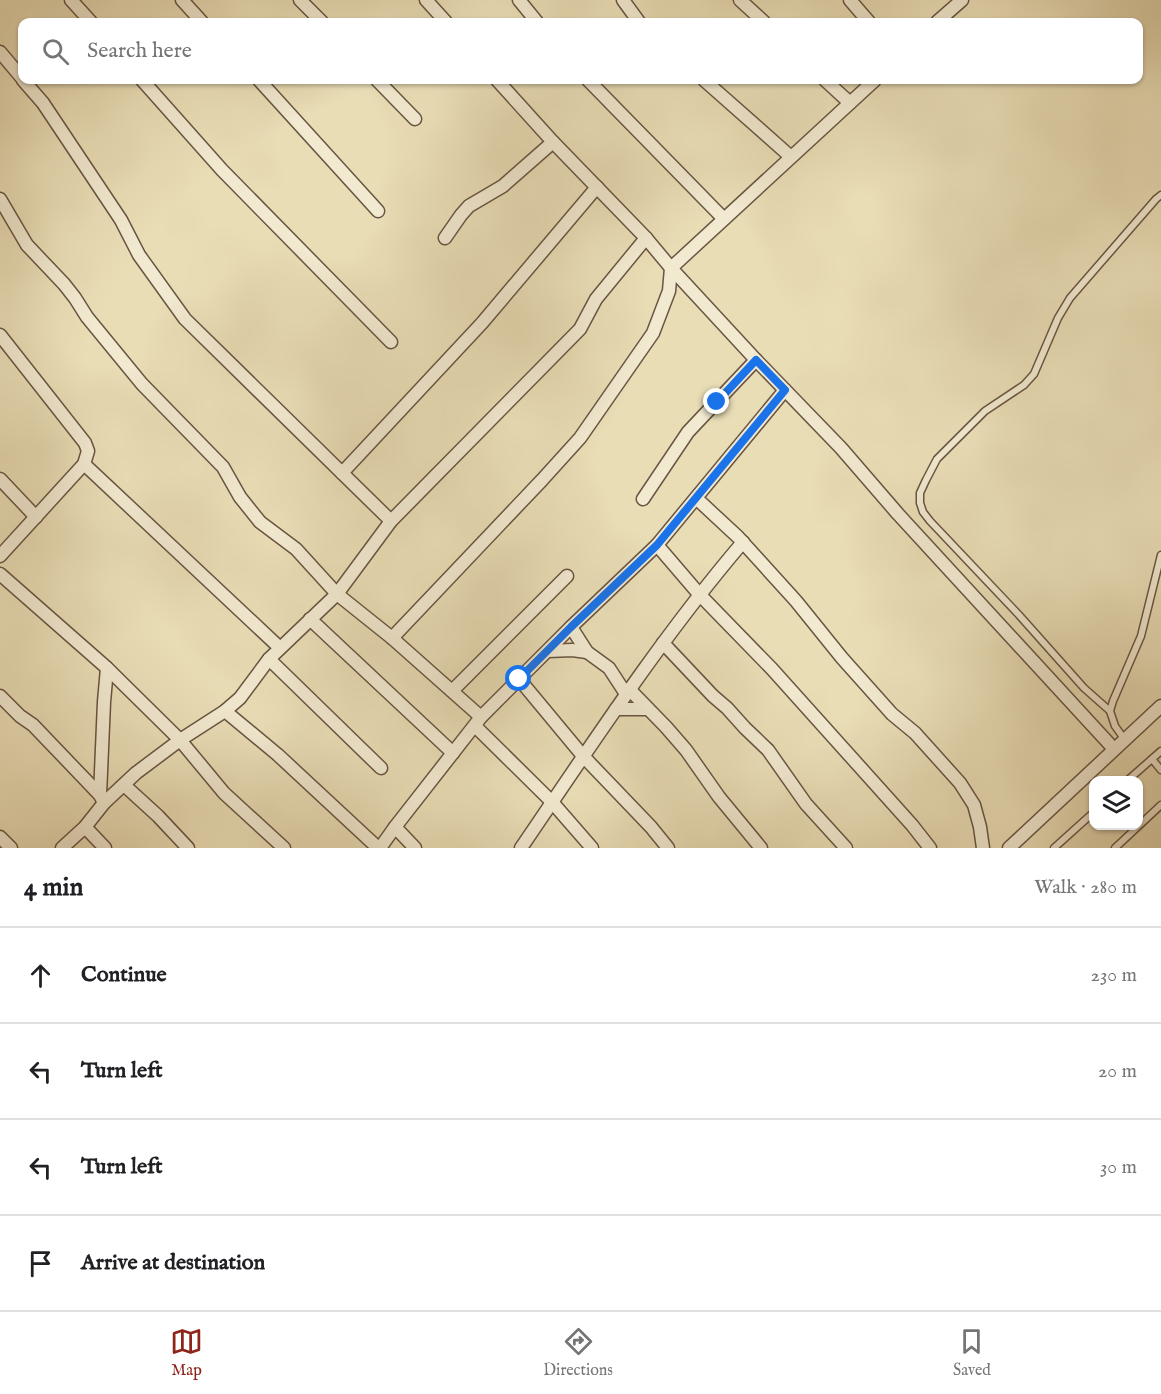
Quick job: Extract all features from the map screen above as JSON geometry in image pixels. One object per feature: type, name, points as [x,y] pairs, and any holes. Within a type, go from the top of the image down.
[{"type":"street","points":[[71,0],[87,18]]},
{"type":"street","points":[[182,0],[198,18]]},
{"type":"street","points":[[300,0],[318,18]]},
{"type":"street","points":[[426,0],[442,18]]},
{"type":"street","points":[[519,0],[534,18]]},
{"type":"street","points":[[623,0],[636,18]]},
{"type":"street","points":[[740,0],[760,18]]},
{"type":"street","points":[[850,0],[866,18]]},
{"type":"street","points":[[942,18],[962,0]]},
{"type":"street","points":[[0,52],[18,73]]},
{"type":"street","points":[[27,84],[44,103],[121,220],[139,255],[185,319],[391,521]]},
{"type":"street","points":[[146,84],[222,170],[391,342]]},
{"type":"street","points":[[263,84],[378,211]]},
{"type":"street","points":[[381,84],[415,119]]},
{"type":"street","points":[[501,84],[840,448],[1114,749]]},
{"type":"street","points":[[592,84],[724,219]]},
{"type":"street","points":[[709,84],[791,157]]},
{"type":"street","points":[[829,84],[850,103]]},
{"type":"street","points":[[392,638],[580,438],[653,333],[669,291],[671,268],[871,84]]},
{"type":"street","points":[[445,238],[470,206],[503,186],[553,142]]},
{"type":"street","points":[[342,473],[482,323],[597,187]]},
{"type":"street","points":[[0,199],[27,245],[64,284],[87,317],[142,384],[223,467],[240,497],[261,522],[296,549],[337,594],[392,638],[452,691],[592,848]]},
{"type":"street","points":[[62,848],[85,827],[102,799],[240,698],[269,659],[337,594],[391,521],[580,329],[596,299],[646,238]]},
{"type":"street","points":[[0,335],[85,443],[88,452],[84,464],[0,556]]},
{"type":"street","points":[[643,499],[688,432],[756,360]]},
{"type":"street","points":[[225,711],[278,755],[379,848],[478,721],[571,627],[657,545],[785,390]]},
{"type":"street","points":[[84,464],[280,648]]},
{"type":"street","points":[[0,479],[36,517]]},
{"type":"street","points":[[696,498],[743,542],[892,714],[915,733],[960,783],[974,805],[983,848]]},
{"type":"street","points":[[521,848],[627,692],[699,594],[743,542]]},
{"type":"street","points":[[657,545],[699,594],[771,669],[912,825],[930,848]]},
{"type":"street","points":[[0,574],[107,668],[180,740],[224,793],[284,848]]},
{"type":"street","points":[[452,691],[567,576]]},
{"type":"street","points":[[310,619],[453,753]]},
{"type":"street","points":[[571,627],[586,651],[609,668],[627,692],[648,709],[686,750],[719,797],[761,848]]},
{"type":"street","points":[[663,643],[768,750],[806,804],[846,848]]},
{"type":"street","points":[[548,651],[586,651]]},
{"type":"street","points":[[269,659],[381,768]]},
{"type":"street","points":[[102,799],[107,668]]},
{"type":"street","points":[[519,679],[583,756],[668,848]]},
{"type":"street","points":[[0,696],[20,716],[33,725],[102,799]]},
{"type":"street","points":[[1009,848],[1161,706]]},
{"type":"street","points":[[616,709],[648,709]]},
{"type":"street","points":[[124,785],[188,848]]},
{"type":"street","points":[[85,827],[105,848]]},
{"type":"street","points":[[395,827],[415,848]]},
{"type":"street","points":[[0,837],[11,848]]},
{"type":"lane","points":[[1125,740],[1115,726],[1110,711],[1084,688],[1020,615],[930,521],[923,512],[920,493],[937,459],[985,411],[1024,385],[1034,374],[1058,318],[1070,298],[1161,195]]},
{"type":"lane","points":[[1110,711],[1141,636],[1161,555]]},
{"type":"lane","points":[[1133,776],[1161,750]]},
{"type":"lane","points":[[1152,759],[1161,770]]},
{"type":"lane","points":[[1115,848],[1161,805]]},
{"type":"lane","points":[[1054,848],[1089,816]]},
{"type":"route","points":[[519,679],[657,545],[785,390],[756,360],[717,402]]}]
